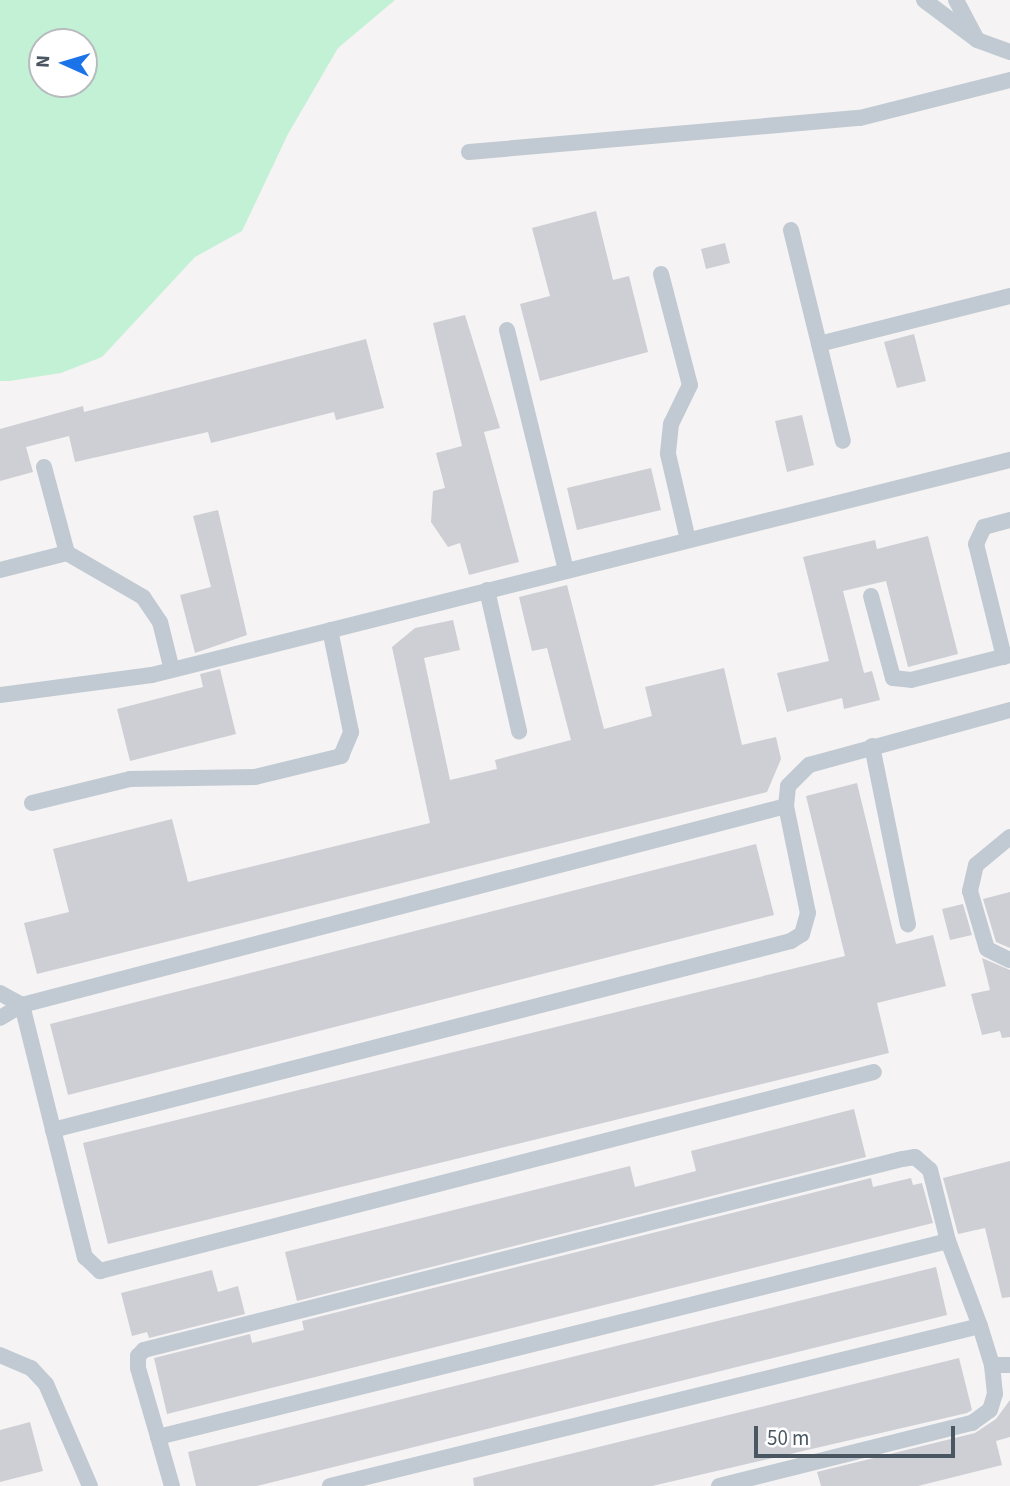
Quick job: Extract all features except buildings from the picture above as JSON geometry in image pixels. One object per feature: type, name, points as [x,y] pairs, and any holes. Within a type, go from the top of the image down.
[{"type":"lane","points":[[923,0],[977,40],[1010,52]]},
{"type":"lane","points":[[956,0],[977,40]]},
{"type":"lane","points":[[469,152],[845,120],[1010,80]]},
{"type":"lane","points":[[791,230],[844,441]]},
{"type":"lane","points":[[661,274],[690,385],[671,424],[668,454],[688,540]]},
{"type":"lane","points":[[819,344],[1010,296]]},
{"type":"lane","points":[[507,330],[566,570]]},
{"type":"lane","points":[[0,695],[172,670],[566,570],[1009,463]]},
{"type":"lane","points":[[44,467],[67,553]]},
{"type":"lane","points":[[871,596],[893,678],[911,680],[1007,656],[976,544],[984,527],[1010,520]]},
{"type":"lane","points":[[0,569],[67,553],[143,597],[160,622],[172,670]]},
{"type":"lane","points":[[487,590],[519,731]]},
{"type":"lane","points":[[32,803],[130,779],[255,777],[341,756],[351,732],[330,630]]},
{"type":"lane","points":[[53,1130],[790,941],[802,934],[808,913],[786,806],[788,786],[809,765],[1010,710]]},
{"type":"lane","points":[[872,746],[908,924]]},
{"type":"lane","points":[[0,1018],[22,1004],[786,806]]},
{"type":"lane","points":[[1010,837],[976,865],[970,891],[987,948],[1010,960]]},
{"type":"lane","points":[[0,993],[22,1004],[85,1257],[100,1271],[109,1271],[874,1072]]},
{"type":"lane","points":[[172,1486],[138,1368],[138,1356],[144,1350],[915,1157],[930,1170],[948,1241],[992,1365],[995,1394],[990,1410],[972,1423],[719,1486]]},
{"type":"lane","points":[[158,1437],[948,1241]]},
{"type":"lane","points":[[330,1486],[980,1326]]},
{"type":"lane","points":[[0,1355],[32,1368],[46,1384],[90,1486]]},
{"type":"lane","points":[[992,1365],[1010,1365]]},
{"type":"green space","points":[[0,0],[395,0],[338,48],[288,134],[242,231],[195,257],[102,357],[61,373],[0,381]]}]
